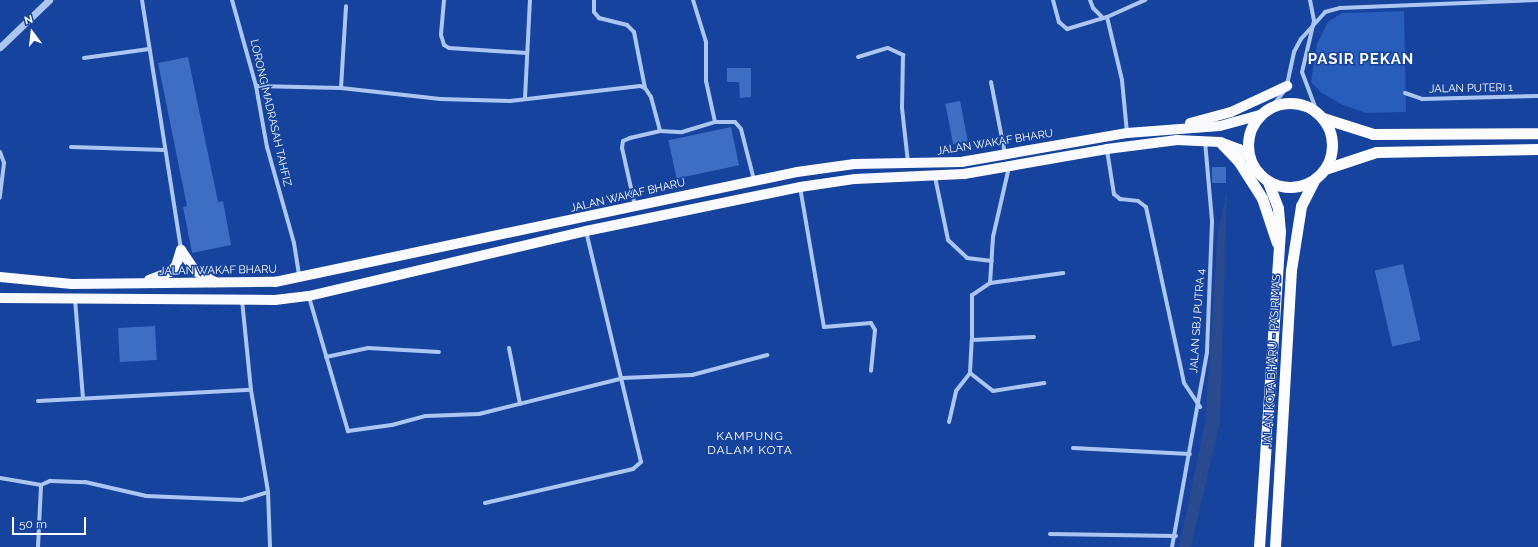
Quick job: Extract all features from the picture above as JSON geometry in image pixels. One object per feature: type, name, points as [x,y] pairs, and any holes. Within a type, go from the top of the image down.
[{"type":"highway","points":[[1538,133],[1373,134],[1320,115],[1300,104],[1272,107],[1260,115],[1249,135],[1249,157],[1253,167],[1268,182],[1291,188],[1314,180],[1325,169],[1376,152],[1538,149]]},
{"type":"highway","points":[[1320,115],[1333,143],[1325,169]]},
{"type":"highway","points":[[1220,142],[1239,162],[1262,198],[1278,248]]},
{"type":"highway","name":"JALAN KOTA BHARU - PASIR MAS","points":[[1275,547],[1291,270],[1301,206],[1314,180]]},
{"type":"highway","name":"JALAN KOTA BHARU - PASIR MAS","points":[[1259,547],[1280,218],[1268,182]]},
{"type":"main road","points":[[1149,131],[1218,117],[1287,86]]},
{"type":"main road","name":"JALAN WAKAF BHARU","points":[[0,277],[72,284],[275,282],[635,207],[754,180],[854,164],[961,162],[1128,133],[1220,126],[1260,115]]},
{"type":"main road","points":[[0,298],[242,300],[308,296],[586,231],[800,187],[855,179],[935,177],[1107,149],[1170,141],[1220,142],[1239,149],[1249,157]]},
{"type":"main road","points":[[181,250],[195,271],[217,283]]},
{"type":"main road","points":[[133,284],[170,272],[176,266],[181,250]]},
{"type":"street","points":[[0,46],[49,0]]},
{"type":"street","points":[[142,0],[181,250]]},
{"type":"street","name":"LORONG MADRASAH TAHFIZ","points":[[232,0],[256,86],[267,148],[294,243],[299,278]]},
{"type":"street","points":[[444,0],[441,35],[444,45],[449,48],[527,53]]},
{"type":"street","points":[[525,98],[530,0]]},
{"type":"street","points":[[594,0],[594,12],[599,18],[627,25],[634,32],[645,88],[651,97],[660,132]]},
{"type":"street","points":[[693,0],[706,42],[706,81],[715,122]]},
{"type":"street","points":[[1053,0],[1059,22],[1067,29],[1105,18],[1145,0]]},
{"type":"street","points":[[1090,0],[1093,8],[1105,18],[1122,80],[1128,133]]},
{"type":"street","points":[[1310,0],[1314,21],[1302,72],[1320,115]]},
{"type":"street","points":[[1272,107],[1287,86],[1294,52],[1314,21],[1325,12],[1340,8],[1538,0]]},
{"type":"street","points":[[341,88],[346,6]]},
{"type":"street","points":[[858,58],[888,48],[902,55],[902,108],[908,164]]},
{"type":"street","points":[[84,58],[149,49]]},
{"type":"street","points":[[992,82],[1005,154]]},
{"type":"street","points":[[256,86],[341,88],[440,99],[510,102],[525,98],[635,86],[645,88]]},
{"type":"street","name":"JALAN PUTERI 1","points":[[1405,93],[1422,99],[1538,96]]},
{"type":"street","points":[[635,207],[622,145],[630,138],[660,132],[682,132],[715,122],[730,121],[739,124],[754,180]]},
{"type":"street","name":"JALAN SBJ PUTRA 4","points":[[1172,547],[1176,536],[1190,454],[1200,407],[1207,352],[1212,221],[1205,141]]},
{"type":"street","points":[[71,147],[165,150]]},
{"type":"street","points":[[1107,149],[1114,194],[1120,199],[1138,200],[1146,207],[1184,383],[1200,407]]},
{"type":"street","points":[[0,152],[4,164],[0,198]]},
{"type":"street","points":[[990,283],[993,237],[1009,166]]},
{"type":"street","points":[[935,177],[948,240],[967,258],[992,261]]},
{"type":"street","points":[[800,187],[824,327],[871,323],[875,330],[871,371]]},
{"type":"street","points":[[485,503],[638,467],[641,462],[623,378],[586,231]]},
{"type":"street","points":[[949,422],[956,391],[970,373],[972,295],[990,283],[1063,273]]},
{"type":"street","points":[[308,296],[348,430],[392,425],[426,416],[479,414],[623,378],[692,375],[767,355]]},
{"type":"street","points":[[75,299],[84,398]]},
{"type":"street","points":[[242,300],[251,390],[268,492],[270,547]]},
{"type":"street","points":[[972,340],[1034,337]]},
{"type":"street","points":[[326,356],[368,348],[439,352]]},
{"type":"street","points":[[509,348],[520,404]]},
{"type":"street","points":[[970,373],[993,391],[1044,383]]},
{"type":"street","points":[[38,401],[251,390]]},
{"type":"street","points":[[1073,448],[1190,454]]},
{"type":"street","points":[[0,478],[41,485],[62,481],[85,482],[146,496],[242,500],[268,492]]},
{"type":"street","points":[[38,547],[41,485]]},
{"type":"street","points":[[1050,534],[1176,536]]},
{"type":"shaded area","points":[[1404,11],[1406,112],[1366,113],[1343,105],[1322,93],[1311,82],[1317,44],[1328,22],[1342,13]]},
{"type":"shaded area","points":[[1227,191],[1220,422],[1191,547],[1179,547],[1205,423],[1218,232]]},
{"type":"building","points":[[188,57],[218,202],[223,201],[231,245],[192,253],[183,207],[187,206],[158,63]]},
{"type":"building","points":[[727,68],[751,68],[751,97],[740,98],[739,82],[727,82]]},
{"type":"building","points":[[960,101],[968,141],[953,144],[945,104]]},
{"type":"building","points":[[731,127],[739,165],[677,178],[668,140]]},
{"type":"building","points":[[1212,167],[1226,167],[1226,183],[1212,183]]},
{"type":"building","points":[[1403,264],[1421,340],[1392,347],[1375,271]]},
{"type":"building","points":[[155,326],[157,360],[120,362],[118,328]]},
{"type":"district","name":"PASIR PEKAN","points":[[1361,60]]},
{"type":"district","name":"KAMPUNG DALAM KOTA","points":[[750,444]]}]
